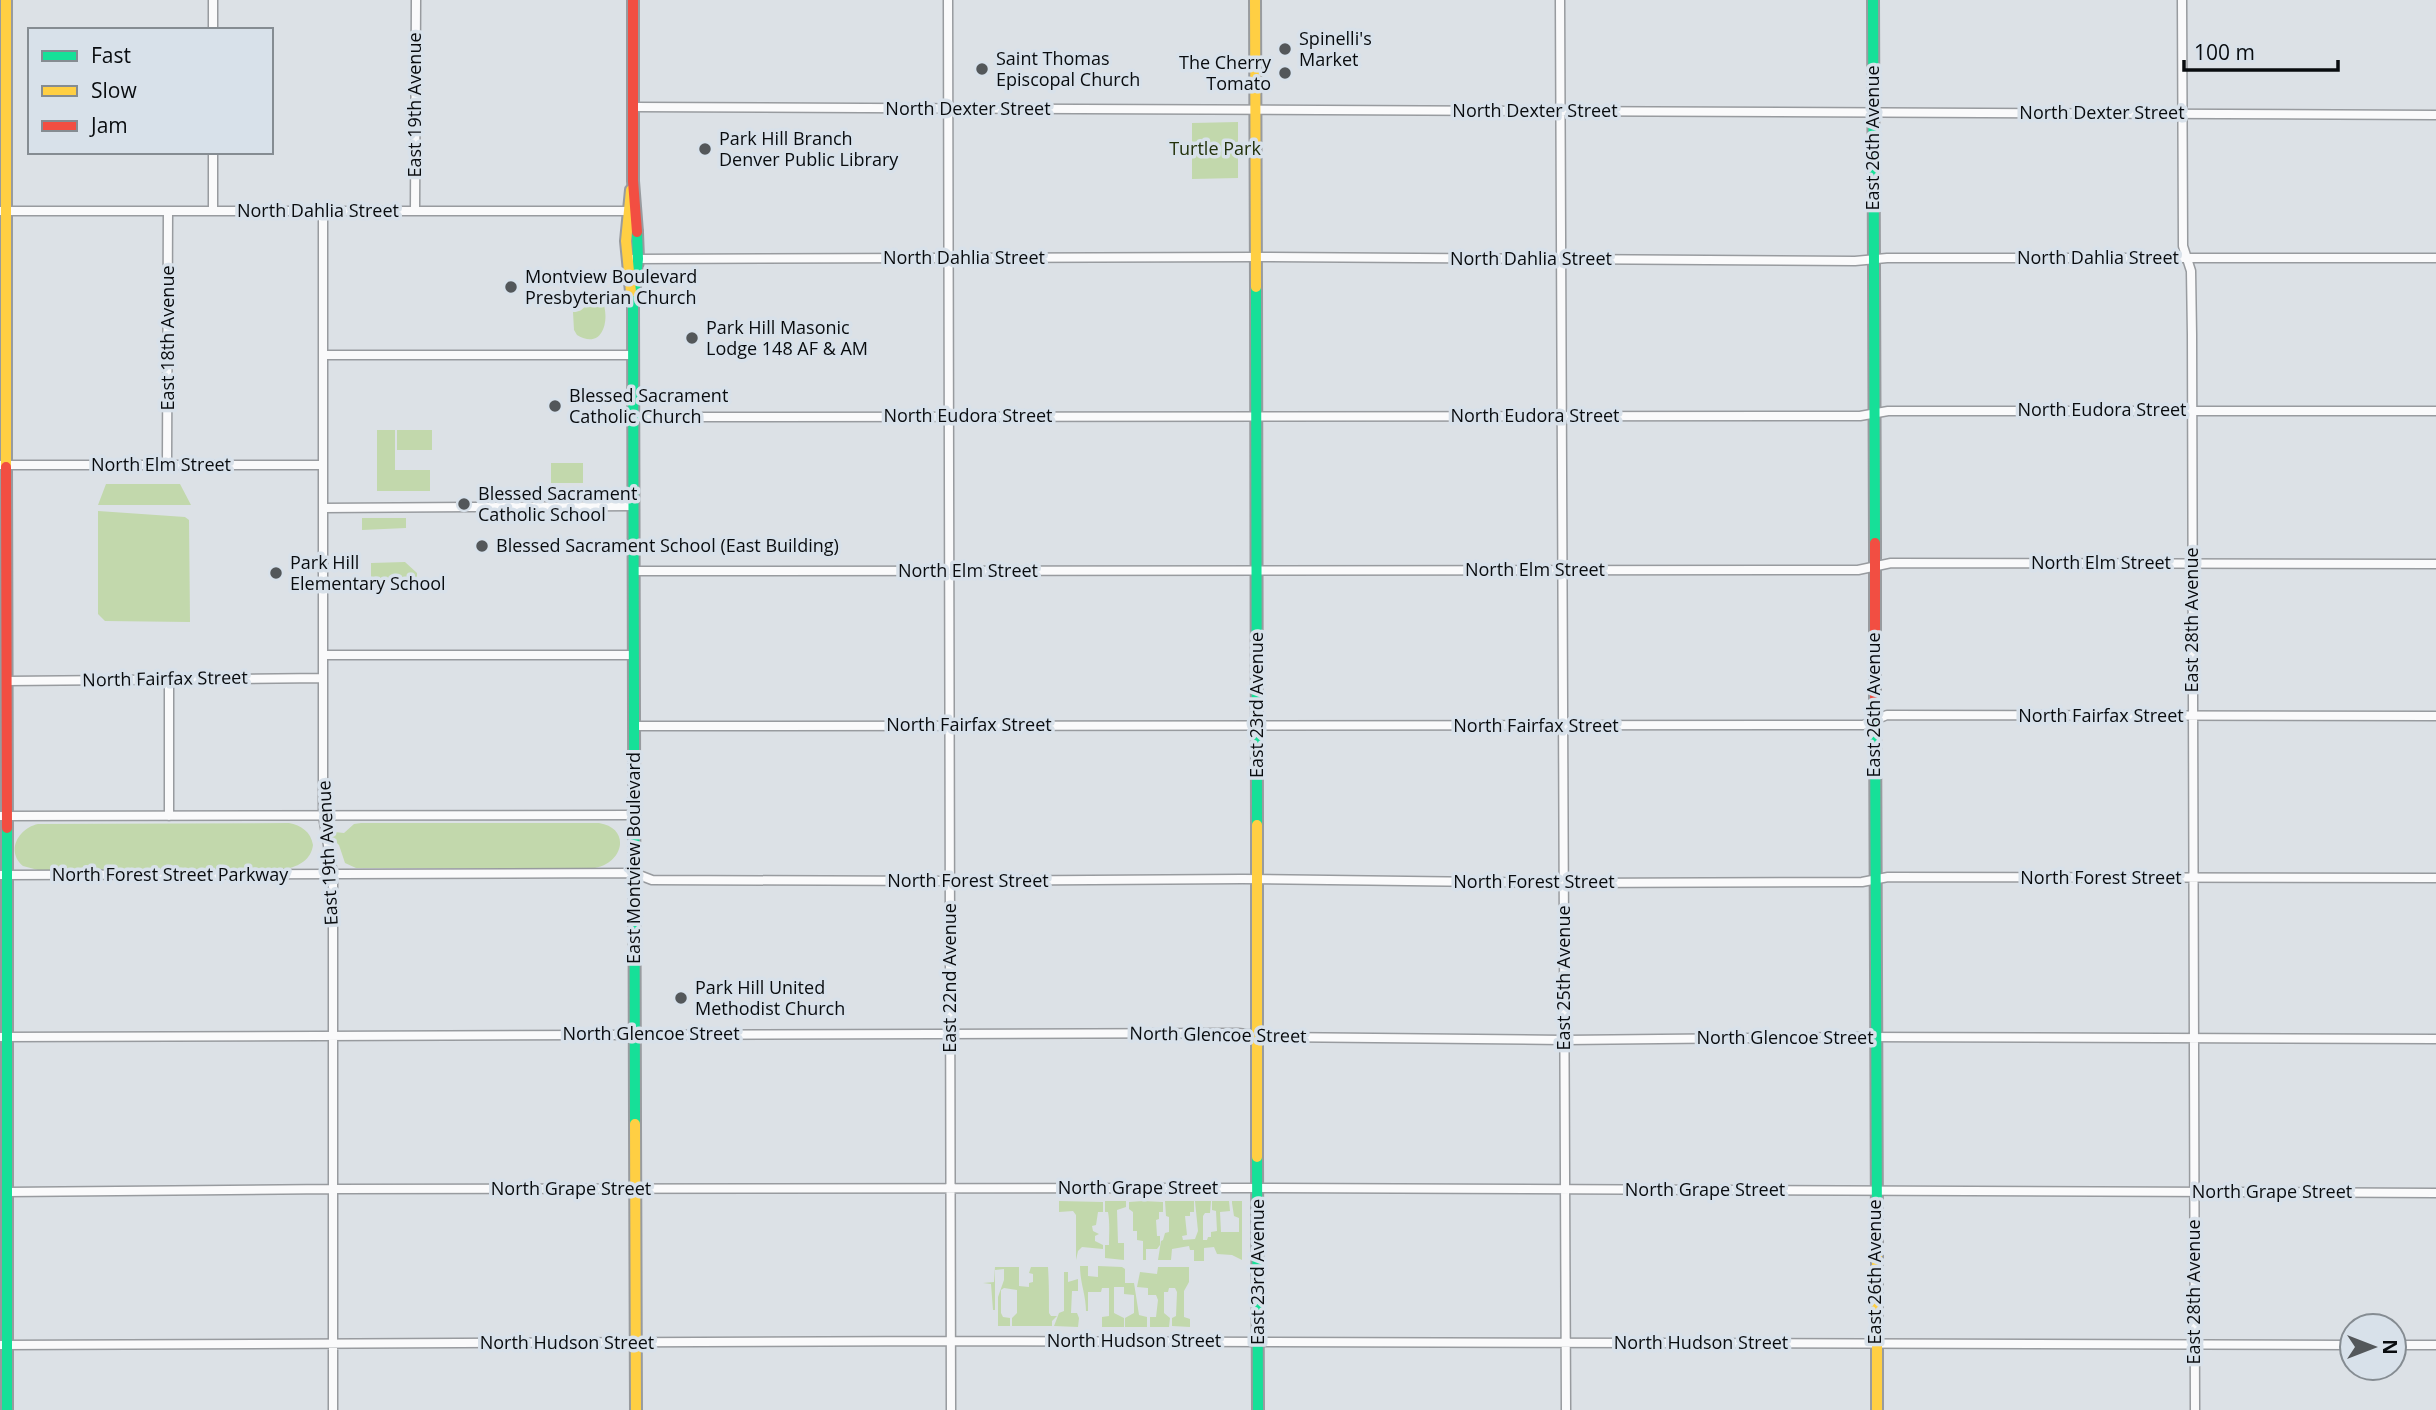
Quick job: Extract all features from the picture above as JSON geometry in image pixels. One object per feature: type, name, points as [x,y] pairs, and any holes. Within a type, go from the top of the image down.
[{"type":"street","points":[[6,0],[3,658],[7,681],[3,816],[3,1037],[7,1192],[4,1345],[7,1410]]},
{"type":"street","points":[[213,0],[213,28]]},
{"type":"street","name":"East 19th Avenue","points":[[415,0],[415,211]]},
{"type":"street","name":"East Montview Boulevard","points":[[633,0],[636,1410]]},
{"type":"street","name":"East 22nd Avenue","points":[[948,0],[951,1410]]},
{"type":"street","name":"East 23rd Avenue","points":[[1255,0],[1258,1410]]},
{"type":"street","name":"East 25th Avenue","points":[[1560,0],[1566,1410]]},
{"type":"street","name":"East 26th Avenue","points":[[1873,0],[1877,1410]]},
{"type":"street","name":"East 28th Avenue","points":[[2182,0],[2183,246],[2191,271],[2195,1410]]},
{"type":"street","name":"North Dexter Street","points":[[633,107],[2436,115]]},
{"type":"street","points":[[213,154],[213,211]]},
{"type":"street","name":"North Dahlia Street","points":[[4,211],[632,211]]},
{"type":"street","name":"East 18th Avenue","points":[[167,465],[168,211]]},
{"type":"street","name":"East 19th Avenue","points":[[323,212],[323,816],[333,874],[333,1410]]},
{"type":"street","name":"North Dahlia Street","points":[[632,259],[2436,258]]},
{"type":"street","points":[[323,355],[633,355]]},
{"type":"street","name":"North Eudora Street","points":[[634,417],[1860,416],[1888,411],[2436,411]]},
{"type":"street","name":"North Elm Street","points":[[3,465],[323,465]]},
{"type":"street","points":[[323,508],[633,506]]},
{"type":"street","name":"North Elm Street","points":[[634,571],[1858,570],[1891,563],[2436,564]]},
{"type":"street","points":[[323,655],[634,655]]},
{"type":"street","points":[[169,678],[169,816]]},
{"type":"street","name":"North Fairfax Street","points":[[7,681],[323,678]]},
{"type":"street","name":"North Fairfax Street","points":[[634,726],[1257,724],[1563,727],[1863,725],[1887,715],[2436,716]]},
{"type":"street","points":[[3,816],[634,815]]},
{"type":"street","name":"North Forest Street","points":[[634,873],[652,880],[1564,883],[1863,882],[1888,877],[2436,878]]},
{"type":"street","name":"North Forest Street Parkway","points":[[3,875],[634,873]]},
{"type":"street","name":"North Glencoe Street","points":[[3,1037],[950,1034],[1563,1040],[2436,1039]]},
{"type":"street","name":"North Grape Street","points":[[7,1192],[1258,1188],[2436,1193]]},
{"type":"street","name":"North Hudson Street","points":[[4,1345],[950,1341],[2338,1345]]},
{"type":"street","points":[[2408,1345],[2436,1345]]},
{"type":"green space","name":"Turtle Park","points":[[1238,122],[1238,178],[1192,179],[1192,123]]},
{"type":"green space","points":[[587,292],[598,293],[605,309],[605,318],[601,334],[587,339],[577,335],[574,330],[573,312],[585,306]]},
{"type":"green space","points":[[377,430],[395,430],[395,470],[430,470],[430,491],[377,491]]},
{"type":"green space","points":[[397,430],[432,430],[432,450],[397,450]]},
{"type":"green space","points":[[551,463],[583,463],[583,483],[551,483]]},
{"type":"green space","points":[[106,484],[180,484],[191,505],[98,505]]},
{"type":"green space","points":[[98,511],[185,517],[189,520],[190,622],[105,621],[98,614]]},
{"type":"green space","points":[[362,518],[406,518],[406,528],[362,530]]},
{"type":"green space","points":[[405,562],[417,573],[417,581],[371,581],[371,563]]},
{"type":"green space","points":[[289,823],[305,830],[313,845],[310,855],[304,861],[286,869],[38,870],[23,866],[15,854],[20,835],[38,824]]},
{"type":"green space","points":[[599,823],[616,831],[620,846],[612,860],[595,868],[356,868],[345,863],[339,845],[325,831],[344,833],[354,824]]},
{"type":"green space","points":[[1059,1201],[1103,1202],[1103,1212],[1098,1212],[1096,1225],[1092,1226],[1093,1231],[1099,1234],[1095,1236],[1095,1241],[1103,1245],[1103,1249],[1082,1247],[1076,1260],[1076,1215],[1073,1211],[1059,1212]]},
{"type":"green space","points":[[1105,1201],[1126,1201],[1126,1207],[1117,1210],[1118,1243],[1124,1243],[1124,1260],[1105,1258],[1105,1245],[1109,1245],[1109,1228]]},
{"type":"green space","points":[[1165,1201],[1194,1201],[1194,1212],[1185,1216],[1187,1235],[1182,1236],[1183,1240],[1195,1239],[1198,1231],[1195,1201],[1211,1201],[1210,1213],[1203,1216],[1203,1240],[1207,1240],[1211,1237],[1211,1232],[1217,1231],[1216,1211],[1212,1210],[1212,1201],[1229,1201],[1230,1211],[1220,1212],[1221,1232],[1239,1232],[1239,1218],[1234,1216],[1232,1201],[1242,1201],[1242,1260],[1232,1255],[1217,1254],[1214,1247],[1204,1248],[1204,1261],[1194,1261],[1194,1250],[1190,1250],[1189,1246],[1172,1249],[1171,1260],[1158,1260],[1161,1241],[1165,1233],[1169,1232]]},
{"type":"green space","points":[[1129,1202],[1163,1202],[1163,1212],[1159,1212],[1159,1219],[1156,1220],[1160,1245],[1157,1249],[1146,1249],[1146,1260],[1143,1260],[1143,1241],[1137,1240],[1137,1231],[1133,1231],[1133,1212],[1129,1209]]},
{"type":"green space","points":[[1080,1266],[1088,1266],[1088,1276],[1098,1277],[1098,1266],[1125,1269],[1125,1283],[1134,1283],[1139,1315],[1147,1317],[1147,1327],[1125,1327],[1125,1318],[1134,1313],[1134,1295],[1124,1294],[1124,1287],[1114,1287],[1114,1313],[1124,1318],[1124,1327],[1102,1327],[1102,1317],[1109,1316],[1109,1288],[1102,1288],[1101,1292],[1088,1292],[1086,1311]]},
{"type":"green space","points":[[995,1267],[1019,1267],[1019,1286],[1029,1287],[1029,1283],[1033,1282],[1033,1274],[1029,1273],[1031,1267],[1048,1267],[1049,1313],[1051,1316],[1057,1316],[1052,1321],[1052,1326],[1012,1326],[1012,1318],[1017,1313],[1017,1290],[1004,1288],[1001,1290],[1001,1313],[1003,1317],[1010,1318],[1010,1326],[998,1326],[998,1297],[1004,1280],[1004,1269],[995,1270],[995,1310],[991,1284],[983,1283],[994,1282]]},
{"type":"green space","points":[[1158,1267],[1189,1267],[1189,1282],[1184,1291],[1184,1317],[1190,1319],[1190,1327],[1172,1326],[1172,1318],[1176,1316],[1177,1292],[1175,1288],[1169,1288],[1168,1292],[1164,1292],[1164,1313],[1170,1318],[1169,1327],[1150,1327],[1150,1317],[1156,1317],[1158,1300],[1156,1295],[1148,1295],[1148,1288],[1137,1287],[1140,1272],[1157,1274]]},
{"type":"green space","points":[[1064,1272],[1068,1272],[1068,1282],[1078,1279],[1078,1291],[1072,1291],[1071,1313],[1077,1313],[1078,1327],[1054,1326],[1059,1313],[1064,1311]]},
{"type":"traffic: fast","points":[[1873,0],[1875,543]]},
{"type":"traffic: fast","points":[[635,1124],[633,306],[638,259],[637,232]]},
{"type":"traffic: fast","points":[[1256,287],[1257,825]]},
{"type":"traffic: fast","points":[[1875,704],[1877,1236]]},
{"type":"traffic: fast","points":[[7,828],[7,1410]]},
{"type":"traffic: fast","points":[[1257,1157],[1258,1410]]},
{"type":"traffic: slow","points":[[6,0],[6,467]]},
{"type":"traffic: slow","points":[[1255,0],[1256,287]]},
{"type":"traffic: slow","points":[[631,190],[626,241],[631,292]]},
{"type":"traffic: slow","points":[[1257,825],[1257,1157]]},
{"type":"traffic: slow","points":[[635,1124],[636,1410]]},
{"type":"traffic: slow","points":[[1877,1236],[1877,1410]]},
{"type":"traffic: jam","points":[[633,0],[633,181],[637,232]]},
{"type":"traffic: jam","points":[[6,467],[7,828]]},
{"type":"traffic: jam","points":[[1875,543],[1875,704]]},
{"type":"place","name":"Spinelli's Market","points":[[1285,49]]},
{"type":"place","name":"Saint Thomas Episcopal Church","points":[[982,69]]},
{"type":"place","name":"The Cherry Tomato","points":[[1285,73]]},
{"type":"place","name":"Park Hill Branch Denver Public Library","points":[[705,149]]},
{"type":"place","name":"Montview Boulevard Presbyterian Church","points":[[511,287]]},
{"type":"place","name":"Park Hill Masonic Lodge 148 AF & AM","points":[[692,338]]},
{"type":"place","name":"Blessed Sacrament Catholic Church","points":[[555,406]]},
{"type":"place","name":"Blessed Sacrament Catholic School","points":[[464,504]]},
{"type":"place","name":"Blessed Sacrament School (East Building)","points":[[482,546]]},
{"type":"place","name":"Park Hill Elementary School","points":[[276,573]]},
{"type":"place","name":"Park Hill United Methodist Church","points":[[681,998]]}]
